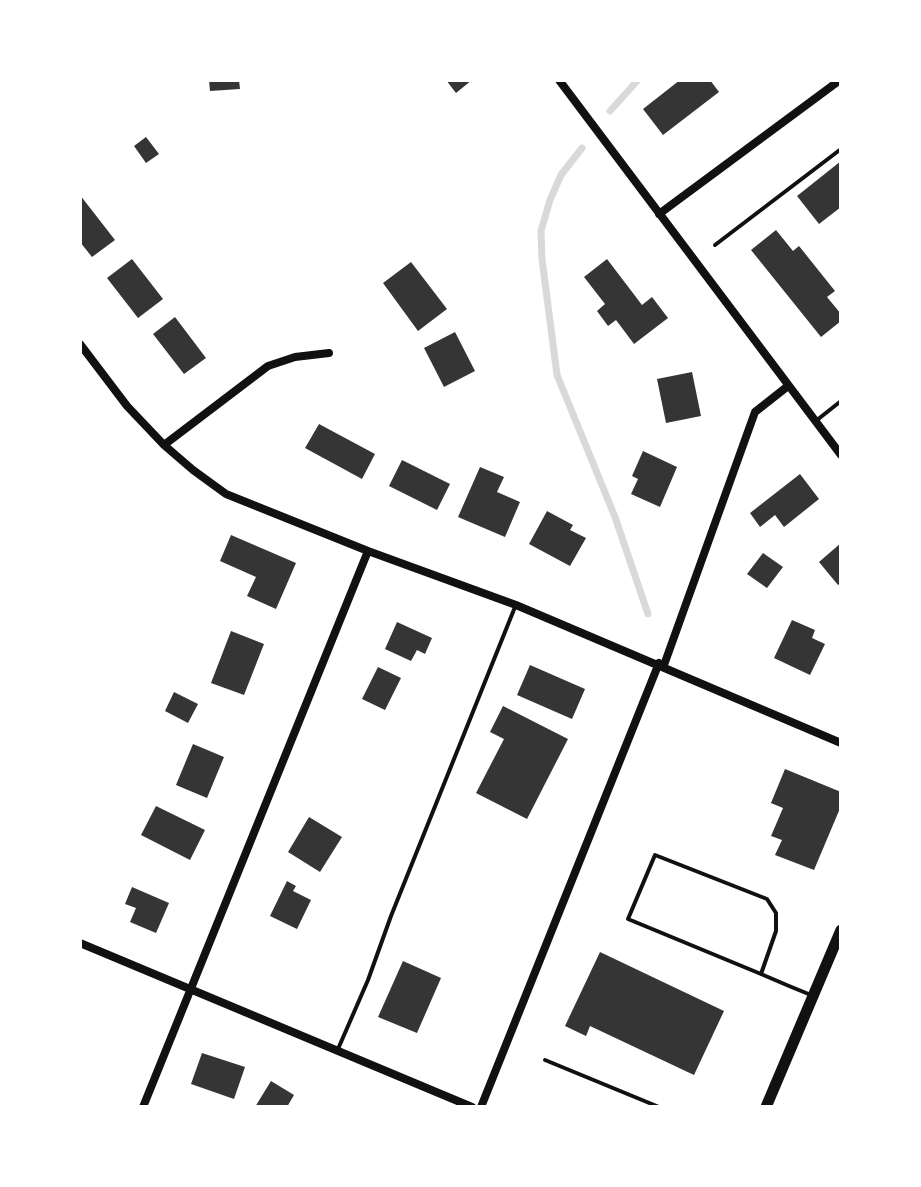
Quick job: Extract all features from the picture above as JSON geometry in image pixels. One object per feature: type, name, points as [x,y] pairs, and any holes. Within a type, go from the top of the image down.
[{"type":"street","points":[[559,80],[841,455]]},
{"type":"street","points":[[659,214],[840,80]]},
{"type":"street","points":[[80,344],[127,406],[164,445],[226,494],[368,551],[516,605],[841,743]]},
{"type":"street","points":[[164,445],[268,366],[295,357],[329,353]]},
{"type":"street","points":[[481,1107],[661,664],[755,412],[788,386]]},
{"type":"street","points":[[143,1107],[368,551]]},
{"type":"street","points":[[766,1107],[841,930]]},
{"type":"street","points":[[80,943],[472,1107]]},
{"type":"lane","points":[[815,421],[841,401]]},
{"type":"lane","points":[[338,1049],[516,605]]},
{"type":"lane","points":[[761,974],[776,931],[776,913],[767,899],[655,855],[628,919],[813,996]]},
{"type":"lane","points":[[545,1060],[659,1107]]},
{"type":"path","points":[[715,245],[841,149]]},
{"type":"building","points":[[209,80],[239,80],[240,89],[210,91]]},
{"type":"building","points":[[446,80],[472,80],[456,93]]},
{"type":"building","points":[[680,80],[710,80],[719,92],[663,135],[643,109]]},
{"type":"building","points":[[146,137],[159,154],[146,163],[134,146]]},
{"type":"building","points":[[841,161],[841,207],[819,224],[797,196]]},
{"type":"building","points":[[80,195],[115,240],[92,257],[80,242]]},
{"type":"building","points":[[776,230],[793,251],[799,246],[835,291],[827,297],[841,314],[841,321],[821,337],[751,250]]},
{"type":"building","points":[[132,259],[163,299],[138,318],[107,278]]},
{"type":"building","points":[[607,259],[642,305],[652,297],[668,318],[634,344],[616,320],[608,326],[597,311],[605,304],[584,277]]},
{"type":"building","points":[[411,262],[447,309],[418,331],[383,283]]},
{"type":"building","points":[[175,317],[206,358],[184,374],[153,334]]},
{"type":"building","points":[[455,332],[475,371],[444,387],[424,348]]},
{"type":"building","points":[[692,372],[701,416],[666,423],[657,379]]},
{"type":"building","points":[[319,424],[375,454],[362,479],[305,448]]},
{"type":"building","points":[[643,451],[677,467],[660,507],[631,494],[638,479],[632,476]]},
{"type":"building","points":[[402,460],[450,484],[437,510],[389,486]]},
{"type":"building","points":[[480,467],[504,477],[497,492],[520,502],[505,537],[458,517]]},
{"type":"building","points":[[800,474],[819,499],[784,527],[775,515],[760,527],[750,513]]},
{"type":"building","points":[[547,511],[573,525],[570,530],[586,538],[570,566],[529,544]]},
{"type":"building","points":[[231,535],[296,563],[276,609],[247,596],[256,577],[220,561]]},
{"type":"building","points":[[841,543],[841,583],[838,585],[819,562]]},
{"type":"building","points":[[763,553],[783,567],[767,588],[747,574]]},
{"type":"building","points":[[792,620],[815,630],[812,638],[825,644],[810,675],[774,658]]},
{"type":"building","points":[[397,622],[432,638],[425,654],[417,650],[411,661],[385,649]]},
{"type":"building","points":[[231,631],[264,644],[244,695],[211,683]]},
{"type":"building","points":[[530,665],[585,689],[572,719],[517,695]]},
{"type":"building","points":[[378,667],[401,678],[385,710],[362,699]]},
{"type":"building","points":[[174,692],[198,704],[188,723],[165,711]]},
{"type":"building","points":[[503,706],[568,739],[527,819],[476,793],[504,739],[490,732]]},
{"type":"building","points":[[193,744],[224,757],[207,798],[176,785]]},
{"type":"building","points":[[785,769],[841,792],[841,806],[814,870],[775,855],[782,840],[771,836],[783,808],[771,803]]},
{"type":"building","points":[[156,806],[205,830],[190,860],[141,835]]},
{"type":"building","points":[[309,817],[342,837],[320,872],[288,852]]},
{"type":"building","points":[[287,881],[296,886],[293,891],[311,900],[297,929],[270,916]]},
{"type":"building","points":[[132,887],[169,903],[156,933],[130,922],[136,908],[125,904]]},
{"type":"building","points":[[600,952],[724,1011],[694,1075],[590,1026],[586,1036],[565,1026]]},
{"type":"building","points":[[403,961],[441,978],[417,1033],[378,1017]]},
{"type":"building","points":[[202,1053],[245,1067],[234,1099],[191,1084]]},
{"type":"building","points":[[271,1081],[294,1095],[287,1107],[255,1107]]},
{"type":"waterway","points":[[610,111],[638,80]]},
{"type":"waterway","points":[[582,148],[561,175],[541,231],[557,375],[615,517],[648,614]]}]
